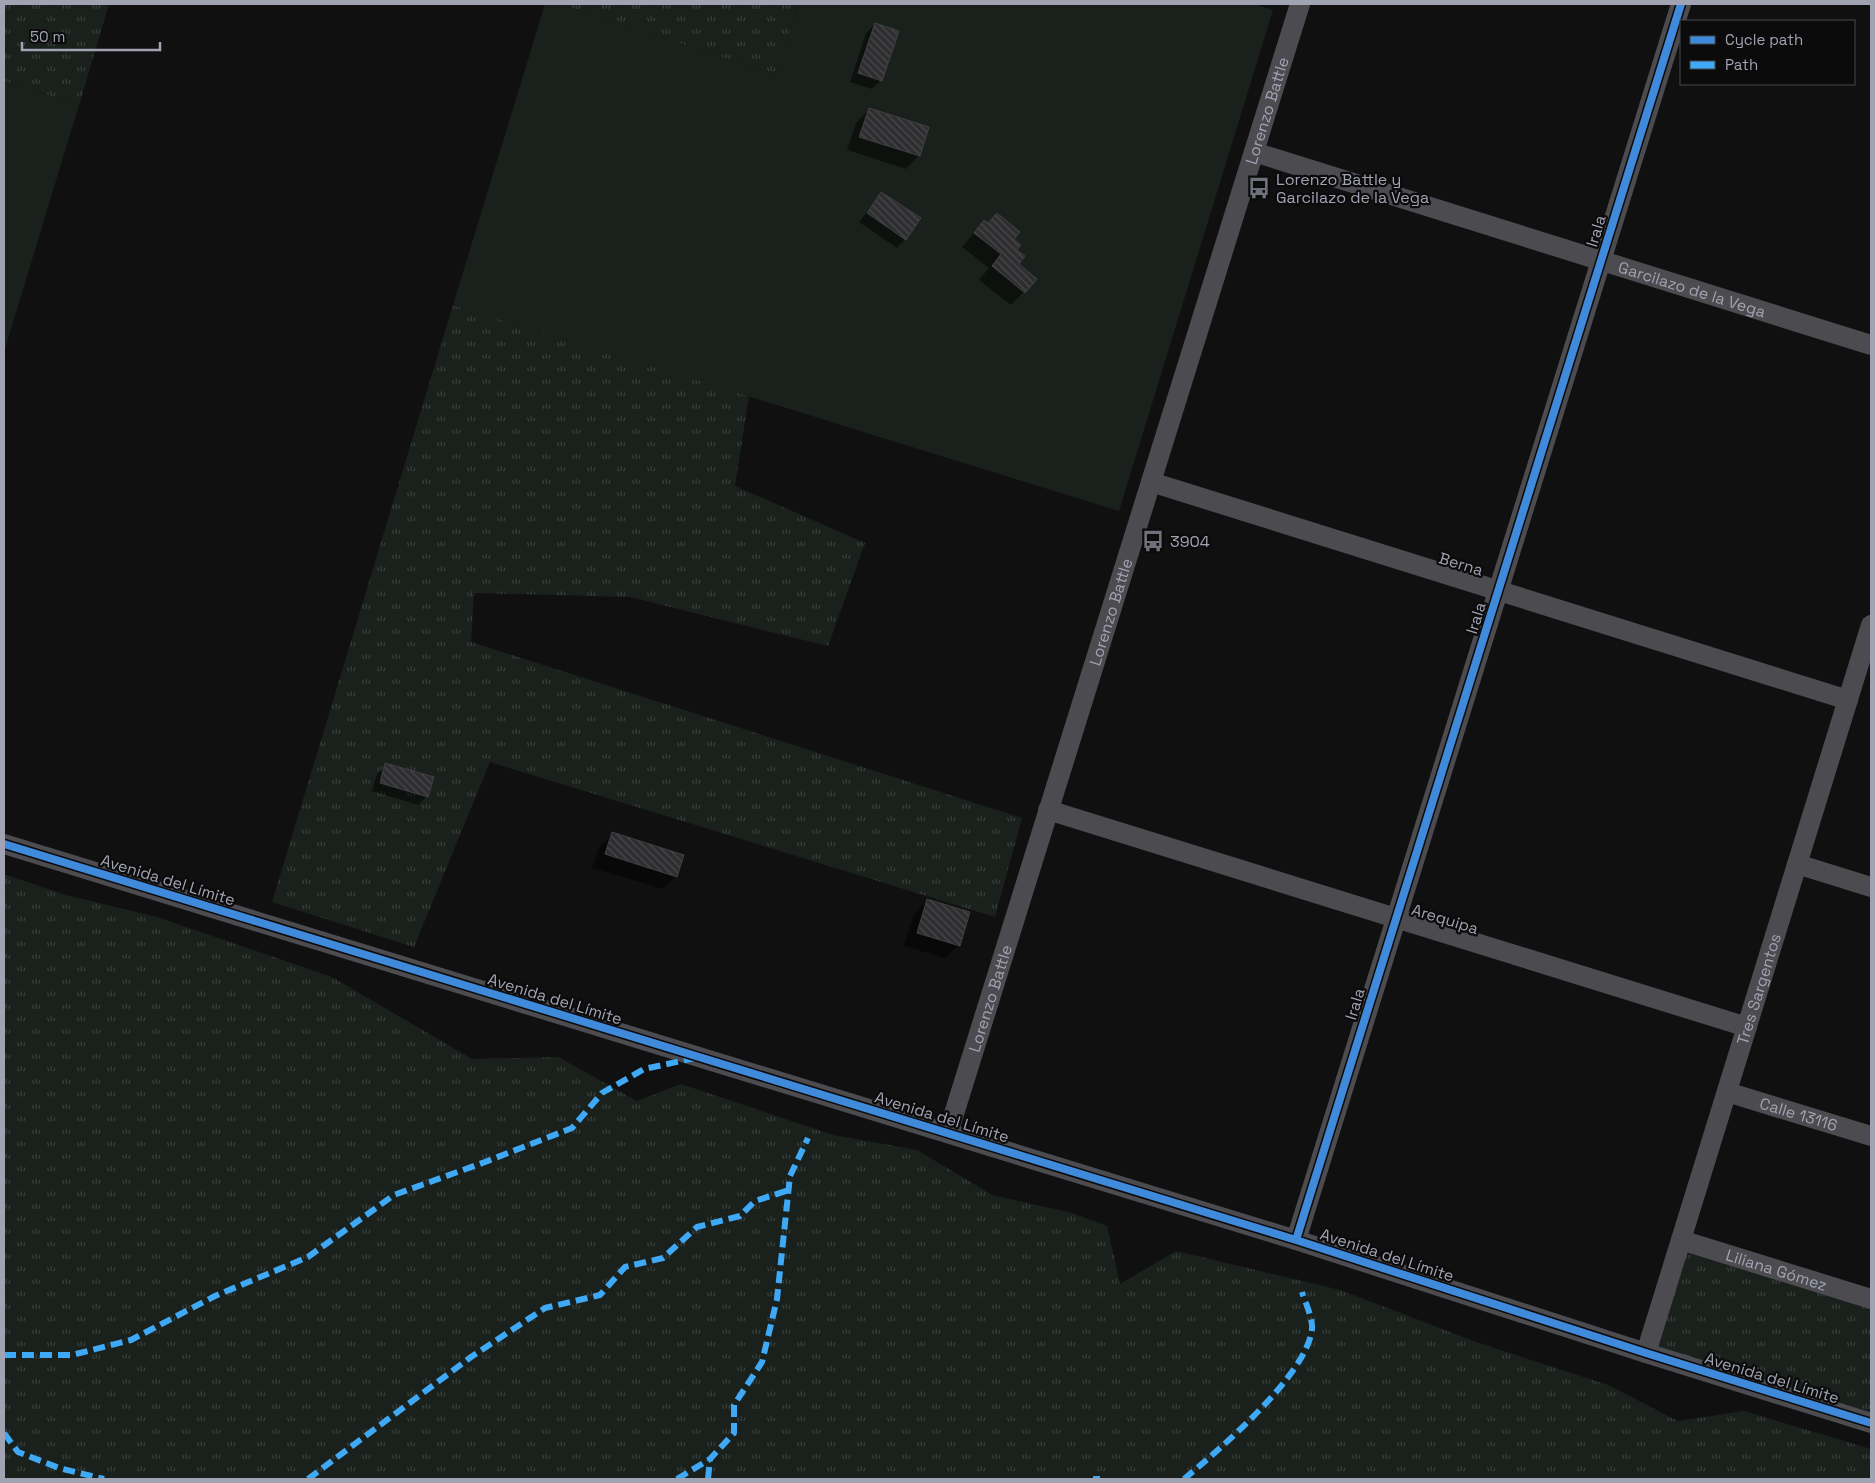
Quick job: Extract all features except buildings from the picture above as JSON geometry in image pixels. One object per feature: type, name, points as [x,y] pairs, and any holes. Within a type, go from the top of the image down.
[{"type":"street","name":"Lorenzo Battle","points":[[948,1133],[1300,4]]},
{"type":"street","name":"Irala","points":[[1296,1240],[1681,4]]},
{"type":"street","name":"Garcilazo de la Vega","points":[[1254,152],[1871,344]]},
{"type":"street","name":"Berna","points":[[1151,482],[1848,700]]},
{"type":"street","name":"Tres Sargentos","points":[[1646,1353],[1871,629]]},
{"type":"street","name":"Arequipa","points":[[1048,810],[1747,1027]]},
{"type":"street","name":"Avenida del Límite","points":[[4,844],[1296,1240],[1646,1353],[1871,1423]]},
{"type":"street","points":[[1797,864],[1871,887]]},
{"type":"street","name":"Calle 13116","points":[[1727,1092],[1871,1136]]},
{"type":"street","name":"Liliana Gómez","points":[[1681,1240],[1871,1299]]},
{"type":"green space","points":[[4,4],[109,4],[79,105],[4,81]]},
{"type":"green space","points":[[545,4],[559,4],[777,75],[798,4],[1254,4],[1273,10],[1119,511],[453,305]]},
{"type":"green space","points":[[559,4],[798,4],[777,75]]},
{"type":"green space","points":[[4,81],[79,105],[4,352]]},
{"type":"green space","points":[[453,305],[749,396],[735,486],[865,543],[828,646],[630,597],[474,593],[471,642],[1022,818],[995,917],[490,762],[414,947],[272,902]]},
{"type":"green space","points":[[4,874],[66,895],[157,917],[332,977],[472,1059],[558,1057],[637,1101],[681,1084],[833,1135],[917,1150],[992,1195],[1072,1213],[1107,1226],[1120,1284],[1176,1251],[1340,1290],[1479,1343],[1608,1385],[1678,1421],[1744,1411],[1871,1449],[1871,1479],[4,1479]]},
{"type":"green space","points":[[1681,1240],[1871,1299],[1871,1423],[1646,1353]]},
{"type":"marked path","points":[[4,1355],[72,1355],[131,1340],[215,1296],[308,1257],[394,1195],[572,1128],[602,1093],[644,1069],[695,1058]]},
{"type":"marked path","points":[[677,1479],[710,1459],[734,1433],[734,1405],[762,1362],[777,1299],[790,1176],[808,1138]]},
{"type":"marked path","points":[[308,1479],[471,1357],[545,1308],[600,1295],[625,1267],[663,1258],[697,1227],[740,1216],[755,1201],[789,1190]]},
{"type":"marked path","points":[[1184,1479],[1239,1431],[1279,1389],[1295,1368],[1306,1347],[1312,1329],[1310,1315],[1302,1292]]},
{"type":"marked path","points":[[4,1433],[18,1452],[59,1468],[104,1479]]},
{"type":"marked path","points":[[708,1479],[710,1459]]},
{"type":"marked path","points":[[1093,1479],[1100,1479]]},
{"type":"cycle path","points":[[1296,1240],[1681,4]]},
{"type":"cycle path","points":[[4,844],[1296,1240],[1646,1353],[1871,1423]]},
{"type":"place","name":"Lorenzo Battle y Garcilazo de la Vega","points":[[1259,188]]},
{"type":"place","name":"3904","points":[[1153,541]]}]
